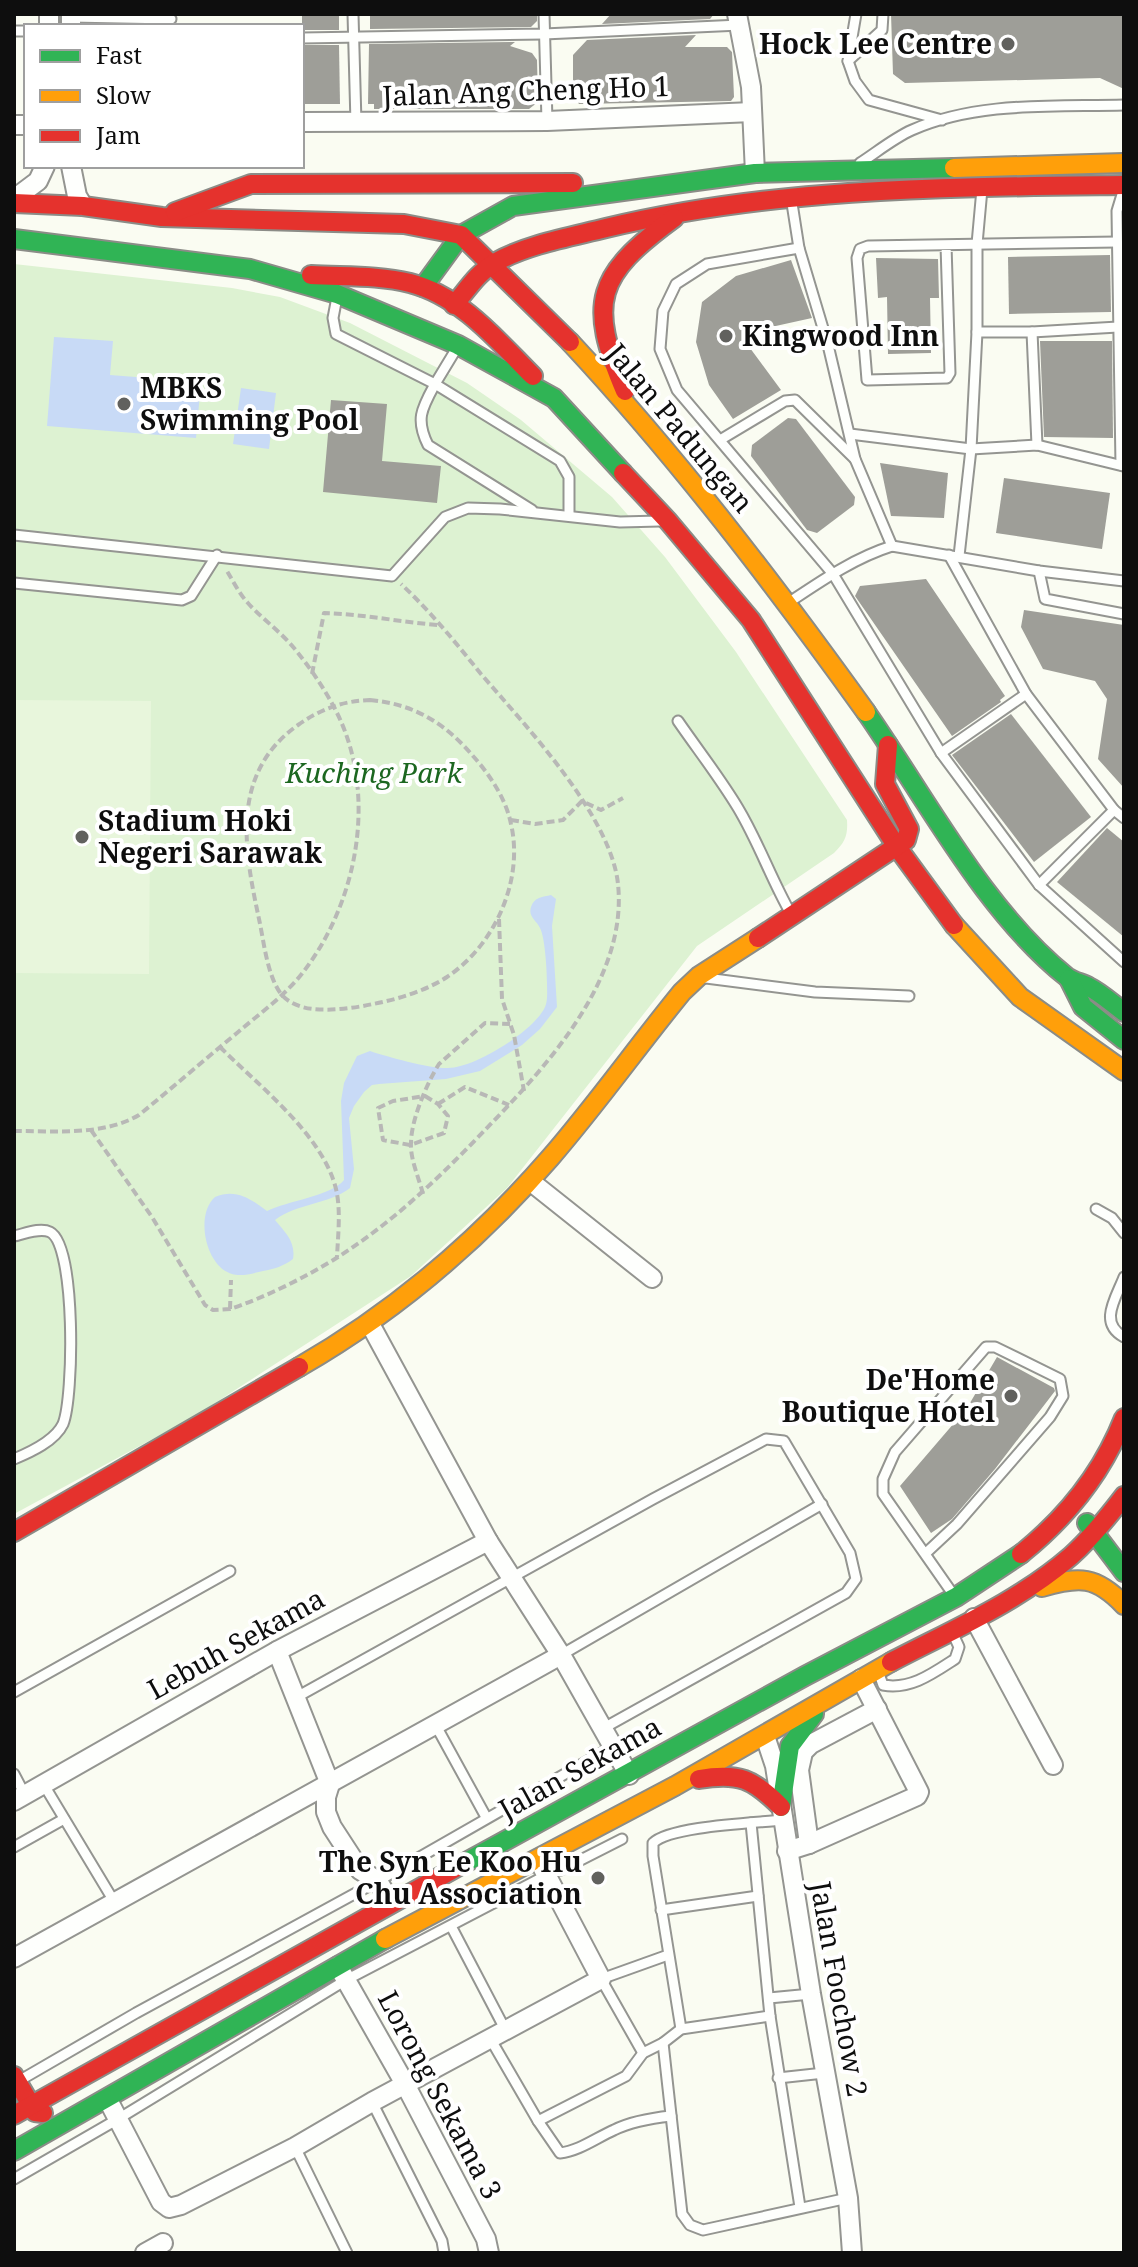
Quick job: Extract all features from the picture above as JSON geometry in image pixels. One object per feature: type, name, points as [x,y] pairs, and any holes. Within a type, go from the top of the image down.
[{"type":"main road","points":[[423,287],[461,235],[513,206],[667,182],[755,173],[1124,163]]},
{"type":"main road","points":[[162,217],[251,184],[667,182]]},
{"type":"main road","points":[[454,305],[493,263],[613,226],[683,212],[791,196],[983,187],[1124,186]]},
{"type":"main road","points":[[14,201],[83,206],[162,217],[404,224],[461,235]]},
{"type":"main road","points":[[633,409],[607,353],[601,308],[608,283],[619,265],[647,236],[683,212]]},
{"type":"main road","name":"Jalan Padungan","points":[[461,235],[493,263],[633,409],[788,603],[981,885],[1032,943],[1069,979],[1090,987],[1124,1012]]},
{"type":"main road","points":[[14,239],[250,269],[403,282],[423,287],[469,314],[554,398],[668,521],[751,620],[897,847],[952,923],[1020,997],[1124,1071]]},
{"type":"main road","points":[[250,269],[337,294],[458,345],[554,398]]},
{"type":"main road","points":[[14,1532],[216,1417],[370,1324],[451,1259],[530,1181],[662,1014],[699,976],[906,840],[909,829],[885,791],[883,780],[888,745]]},
{"type":"main road","points":[[1069,979],[1072,994],[1083,1010],[1124,1040]]},
{"type":"main road","name":"Jalan Sekama","points":[[14,2115],[391,1903],[805,1676],[956,1597],[1023,1552],[1066,1513],[1113,1446],[1124,1418]]},
{"type":"main road","name":"Jalan Sekama","points":[[14,2151],[108,2100],[192,2049],[549,1868],[579,1835],[765,1736],[1052,1572],[1091,1538],[1124,1496]]},
{"type":"main road","points":[[1066,1513],[1124,1572]]},
{"type":"main road","points":[[1091,1538],[1124,1604]]},
{"type":"main road","points":[[1009,1597],[1070,1578],[1092,1579],[1110,1589],[1124,1604]]},
{"type":"main road","points":[[782,1813],[790,1746],[825,1700]]},
{"type":"main road","points":[[661,1757],[690,1751],[738,1727],[748,1725],[765,1736]]},
{"type":"main road","points":[[658,1795],[694,1780],[721,1774],[743,1775],[759,1784],[782,1813]]},
{"type":"main road","points":[[15,2081],[35,2112],[42,2114],[54,2111],[160,2052],[192,2049]]},
{"type":"street","points":[[738,20],[752,112],[755,173]]},
{"type":"street","name":"Jalan Ang Cheng Ho 1","points":[[304,122],[547,121],[752,112]]},
{"type":"street","points":[[14,201],[38,181],[44,168]]},
{"type":"street","points":[[71,168],[77,196],[83,206]]},
{"type":"street","points":[[530,1181],[652,1278]]},
{"type":"street","points":[[370,1324],[488,1541],[561,1655],[629,1775]]},
{"type":"street","name":"Lebuh Sekama","points":[[19,1798],[277,1651],[488,1541]]},
{"type":"street","points":[[974,1618],[1053,1765]]},
{"type":"street","points":[[277,1651],[330,1784],[326,1812],[332,1827],[360,1870],[378,1881],[391,1903]]},
{"type":"street","points":[[14,1958],[561,1655]]},
{"type":"street","points":[[787,1851],[917,1796],[919,1787],[877,1709],[869,1674]]},
{"type":"street","points":[[809,1844],[799,1770],[803,1752],[811,1744],[877,1709]]},
{"type":"street","name":"Jalan Foochow 2","points":[[765,1736],[775,1766],[824,2073],[848,2198],[852,2253]]},
{"type":"street","points":[[108,2100],[161,2202],[169,2208],[181,2205],[295,2147],[601,1979],[549,1868]]},
{"type":"street","name":"Lorong Sekama 3","points":[[342,1973],[405,2084],[486,2239],[489,2253]]},
{"type":"street","points":[[145,2253],[163,2243]]},
{"type":"lane","points":[[353,14],[356,123]]},
{"type":"lane","points":[[544,14],[547,121]]},
{"type":"lane","points":[[856,14],[848,61],[855,81],[869,100],[942,120]]},
{"type":"lane","points":[[848,61],[882,30],[883,14]]},
{"type":"lane","points":[[71,19],[171,20]]},
{"type":"lane","points":[[304,38],[544,34],[738,20]]},
{"type":"lane","points":[[851,169],[911,131],[942,120],[998,108],[1124,105]]},
{"type":"lane","points":[[850,434],[971,449],[1037,445],[1122,466],[1117,211],[1124,186]]},
{"type":"lane","points":[[983,187],[977,244],[977,332],[971,449],[954,556],[1026,694],[1114,810],[1124,818]]},
{"type":"lane","points":[[791,196],[799,248],[828,345],[855,459],[892,546]]},
{"type":"lane","points":[[946,245],[950,373],[947,378],[867,380],[857,258],[860,249],[868,246],[1117,242]]},
{"type":"lane","points":[[799,248],[707,264],[676,284],[663,311],[660,349],[677,390],[833,574],[941,753],[1039,885],[1124,962]]},
{"type":"lane","points":[[337,294],[333,318],[336,334],[435,384],[560,461],[569,477],[569,515]]},
{"type":"lane","points":[[977,332],[1118,327]]},
{"type":"lane","points":[[1032,332],[1037,445]]},
{"type":"lane","points":[[828,345],[862,335]]},
{"type":"lane","points":[[458,345],[420,417],[420,431],[428,445],[535,512]]},
{"type":"lane","points":[[720,440],[785,401],[795,400],[855,459]]},
{"type":"lane","points":[[14,535],[392,576],[445,517],[468,508],[620,522],[668,521]]},
{"type":"lane","points":[[788,603],[833,574],[875,551],[892,546],[1039,571],[1124,580]]},
{"type":"lane","points":[[14,583],[182,600],[191,596],[217,555]]},
{"type":"lane","points":[[1039,571],[1045,599],[1124,614]]},
{"type":"lane","points":[[941,753],[1026,694]]},
{"type":"lane","points":[[678,721],[738,808],[764,857],[768,873],[793,917]]},
{"type":"lane","points":[[1039,885],[1114,810]]},
{"type":"lane","points":[[699,976],[815,992],[909,996]]},
{"type":"lane","points":[[1096,1209],[1112,1218],[1124,1233]]},
{"type":"lane","points":[[14,1236],[39,1230],[49,1231],[55,1236],[66,1271],[72,1356],[63,1424],[53,1437],[14,1459]]},
{"type":"lane","points":[[1124,1277],[1109,1315],[1110,1325],[1124,1337]]},
{"type":"lane","points":[[926,1553],[957,1524],[1050,1417],[1063,1396],[1060,1379],[995,1347],[986,1347],[895,1452],[883,1479],[883,1494],[956,1597]]},
{"type":"lane","points":[[295,1698],[766,1439],[784,1441],[850,1553],[856,1579],[846,1593],[602,1729]]},
{"type":"lane","points":[[561,1655],[822,1504]]},
{"type":"lane","points":[[14,1692],[230,1571]]},
{"type":"lane","points":[[869,1674],[883,1685],[900,1688],[928,1676],[955,1659],[959,1647],[952,1631]]},
{"type":"lane","points":[[435,1724],[486,1817]]},
{"type":"lane","points":[[15,2081],[378,1881],[612,1747]]},
{"type":"lane","points":[[14,1774],[19,1798]]},
{"type":"lane","points":[[44,1785],[115,1903]]},
{"type":"lane","points":[[681,2029],[653,1843],[661,1835],[751,1823],[782,1813]]},
{"type":"lane","points":[[14,1847],[64,1819]]},
{"type":"lane","points":[[751,1823],[770,2016],[800,2207]]},
{"type":"lane","points":[[579,1835],[590,1855]]},
{"type":"lane","points":[[14,2179],[118,2119],[342,1973],[451,1926],[549,1868],[590,1855],[622,1839]]},
{"type":"lane","points":[[661,1910],[758,1896]]},
{"type":"lane","points":[[451,1926],[538,2121],[555,2149],[566,2152],[636,2121],[671,2116]]},
{"type":"lane","points":[[643,2053],[601,1979],[668,1955]]},
{"type":"lane","points":[[769,1998],[811,1994]]},
{"type":"lane","points":[[538,2121],[626,2076],[643,2053],[681,2029],[770,2016]]},
{"type":"lane","points":[[663,2043],[682,2214],[690,2225],[703,2230],[848,2198]]},
{"type":"lane","points":[[778,2078],[824,2073]]},
{"type":"lane","points":[[372,2102],[442,2241],[444,2253]]},
{"type":"lane","points":[[295,2147],[347,2253]]},
{"type":"path","points":[[14,1131],[91,1130],[115,1126],[139,1115],[282,995],[304,972],[335,915],[350,871],[360,797],[348,739],[333,705],[294,648],[246,601],[217,555]]},
{"type":"path","points":[[91,1130],[152,1217],[205,1305],[213,1310],[230,1309],[337,1258],[423,1194],[524,1091],[566,1037],[595,988],[610,954],[617,922],[618,883],[599,830],[582,801],[529,729],[392,576]]},
{"type":"path","points":[[312,674],[324,613],[360,614],[438,625]]},
{"type":"path","points":[[370,700],[395,702],[420,711],[445,728],[488,772],[511,820],[514,840],[508,894],[499,917],[466,962],[446,977],[399,998],[331,1010],[296,1005],[282,995],[264,943],[246,847],[249,795],[255,777],[278,742],[315,714],[333,705],[370,700]]},
{"type":"path","points":[[582,801],[601,810],[623,798]]},
{"type":"path","points":[[511,820],[535,824],[563,820],[582,801]]},
{"type":"path","points":[[499,917],[502,999],[519,1053],[524,1091]]},
{"type":"path","points":[[423,1194],[410,1145],[415,1115],[429,1083],[439,1064],[485,1023],[510,1024]]},
{"type":"path","points":[[220,1047],[305,1133],[325,1163],[335,1186],[337,1200],[337,1258]]},
{"type":"path","points":[[438,1104],[465,1087],[509,1105]]},
{"type":"path","points":[[425,1096],[438,1104],[448,1116],[444,1133],[410,1145],[383,1140],[378,1108],[393,1101],[425,1096]]},
{"type":"path","points":[[230,1309],[231,1280]]},
{"type":"green space","name":"Kuching Park","points":[[14,264],[232,288],[280,297],[350,323],[467,383],[521,420],[612,497],[665,557],[736,652],[847,820],[847,826],[845,838],[834,853],[697,946],[507,1188],[411,1276],[195,1416],[14,1514]]},
{"type":"green space","name":"Stadium Hoki Negeri Sarawak","points":[[14,700],[151,701],[149,974],[14,973]]},
{"type":"water","name":"MBKS Swimming Pool","points":[[54,337],[113,341],[110,375],[201,382],[196,438],[47,426]]},
{"type":"water","points":[[241,388],[276,393],[269,449],[233,444]]},
{"type":"water","points":[[551,895],[556,899],[552,926],[557,1007],[540,1029],[522,1045],[480,1071],[446,1079],[372,1085],[354,1106],[349,1118],[354,1169],[350,1188],[275,1220],[291,1242],[293,1259],[275,1268],[248,1274],[236,1275],[223,1269],[209,1251],[204,1227],[205,1215],[215,1197],[236,1194],[267,1211],[329,1190],[344,1180],[341,1101],[344,1083],[357,1056],[370,1051],[431,1067],[459,1066],[488,1055],[517,1037],[539,1017],[547,1002],[546,963],[542,932],[530,910],[537,899]]},
{"type":"building","points":[[302,14],[339,14],[339,30],[304,30]]},
{"type":"building","points":[[370,14],[537,14],[537,21],[531,27],[370,29]]},
{"type":"building","points":[[611,14],[714,14],[710,19],[602,24]]},
{"type":"building","name":"Hock Lee Centre","points":[[891,14],[1124,14],[1124,89],[1100,78],[905,83],[893,74]]},
{"type":"building","points":[[696,35],[685,47],[727,47],[732,52],[734,97],[731,101],[579,104],[573,95],[573,55],[587,40]]},
{"type":"building","points":[[515,42],[510,46],[532,53],[537,60],[538,102],[529,109],[374,109],[374,104],[368,104],[369,44]]},
{"type":"building","points":[[304,45],[339,45],[340,104],[304,104]]},
{"type":"building","points":[[1110,255],[1111,312],[1009,314],[1008,257]]},
{"type":"building","points":[[876,258],[938,259],[939,298],[930,298],[931,353],[888,354],[887,297],[878,298]]},
{"type":"building","name":"Kingwood Inn","points":[[791,260],[812,318],[758,330],[750,348],[781,390],[733,419],[709,385],[696,342],[702,302],[736,276]]},
{"type":"building","points":[[1040,341],[1112,341],[1113,438],[1044,437]]},
{"type":"building","points":[[331,400],[387,404],[382,461],[441,466],[437,503],[323,492]]},
{"type":"building","points":[[788,418],[796,419],[855,497],[854,505],[817,533],[807,530],[751,456],[752,445]]},
{"type":"building","points":[[880,463],[948,473],[944,518],[891,516]]},
{"type":"building","points":[[1004,478],[1110,493],[1102,549],[996,533]]},
{"type":"building","points":[[926,579],[1005,696],[952,736],[855,596],[860,586]]},
{"type":"building","points":[[1024,610],[1124,625],[1124,788],[1098,759],[1107,699],[1095,681],[1043,669],[1021,627]]},
{"type":"building","points":[[1011,714],[1091,817],[1034,862],[952,755]]},
{"type":"building","points":[[1107,828],[1124,842],[1124,937],[1057,882]]},
{"type":"building","points":[[997,1357],[1055,1391],[952,1519],[931,1533],[900,1486],[967,1408]]},
{"type":"traffic: fast","points":[[423,287],[461,235],[513,206],[755,173],[954,168]]},
{"type":"traffic: fast","points":[[14,239],[250,269],[337,294],[458,345],[554,398],[623,473]]},
{"type":"traffic: fast","points":[[866,712],[958,852],[1009,920],[1067,977],[1093,989],[1124,1012]]},
{"type":"traffic: fast","points":[[1069,979],[1083,1007],[1124,1040]]},
{"type":"traffic: fast","points":[[1087,1523],[1124,1572]]},
{"type":"traffic: fast","points":[[461,1865],[805,1676],[956,1597],[1021,1554]]},
{"type":"traffic: fast","points":[[781,1807],[790,1746],[814,1714]]},
{"type":"traffic: fast","points":[[14,2151],[385,1939]]},
{"type":"traffic: slow","points":[[954,168],[1124,163]]},
{"type":"traffic: slow","points":[[570,342],[724,522],[866,712]]},
{"type":"traffic: slow","points":[[954,925],[1020,997],[1124,1071]]},
{"type":"traffic: slow","points":[[299,1367],[401,1299],[494,1218],[550,1158],[682,992],[699,976],[758,938]]},
{"type":"traffic: slow","points":[[1042,1587],[1067,1581],[1087,1581],[1105,1588],[1124,1605]]},
{"type":"traffic: slow","points":[[385,1939],[675,1786],[891,1662]]},
{"type":"traffic: jam","points":[[175,212],[251,184],[573,183]]},
{"type":"traffic: jam","points":[[454,305],[484,271],[509,256],[564,238],[670,214],[734,204],[864,192],[1124,185]]},
{"type":"traffic: jam","points":[[14,203],[83,206],[162,217],[404,224],[461,235],[570,342]]},
{"type":"traffic: jam","points":[[625,391],[606,334],[603,312],[606,292],[614,274],[628,257],[674,218]]},
{"type":"traffic: jam","points":[[311,275],[386,279],[428,289],[478,321],[533,376]]},
{"type":"traffic: jam","points":[[623,473],[668,521],[751,620],[897,847],[954,925]]},
{"type":"traffic: jam","points":[[758,938],[906,840],[909,829],[885,784],[888,745]]},
{"type":"traffic: jam","points":[[14,1532],[299,1367]]},
{"type":"traffic: jam","points":[[1021,1554],[1082,1493],[1105,1458],[1124,1418]]},
{"type":"traffic: jam","points":[[891,1662],[984,1614],[1051,1572],[1085,1542],[1124,1496]]},
{"type":"traffic: jam","points":[[699,1779],[725,1776],[744,1780],[762,1790],[781,1807]]},
{"type":"traffic: jam","points":[[14,2115],[461,1865]]},
{"type":"traffic: jam","points":[[14,2076],[35,2112],[43,2113]]},
{"type":"place","name":"Hock Lee Centre","points":[[1008,44]]},
{"type":"place","name":"Kingwood Inn","points":[[726,336]]},
{"type":"place","name":"MBKS Swimming Pool","points":[[124,404]]},
{"type":"place","name":"Stadium Hoki Negeri Sarawak","points":[[82,837]]},
{"type":"place","name":"De'Home Boutique Hotel","points":[[1011,1396]]},
{"type":"place","name":"The Syn Ee Koo Hu Chu Association","points":[[598,1878]]}]
